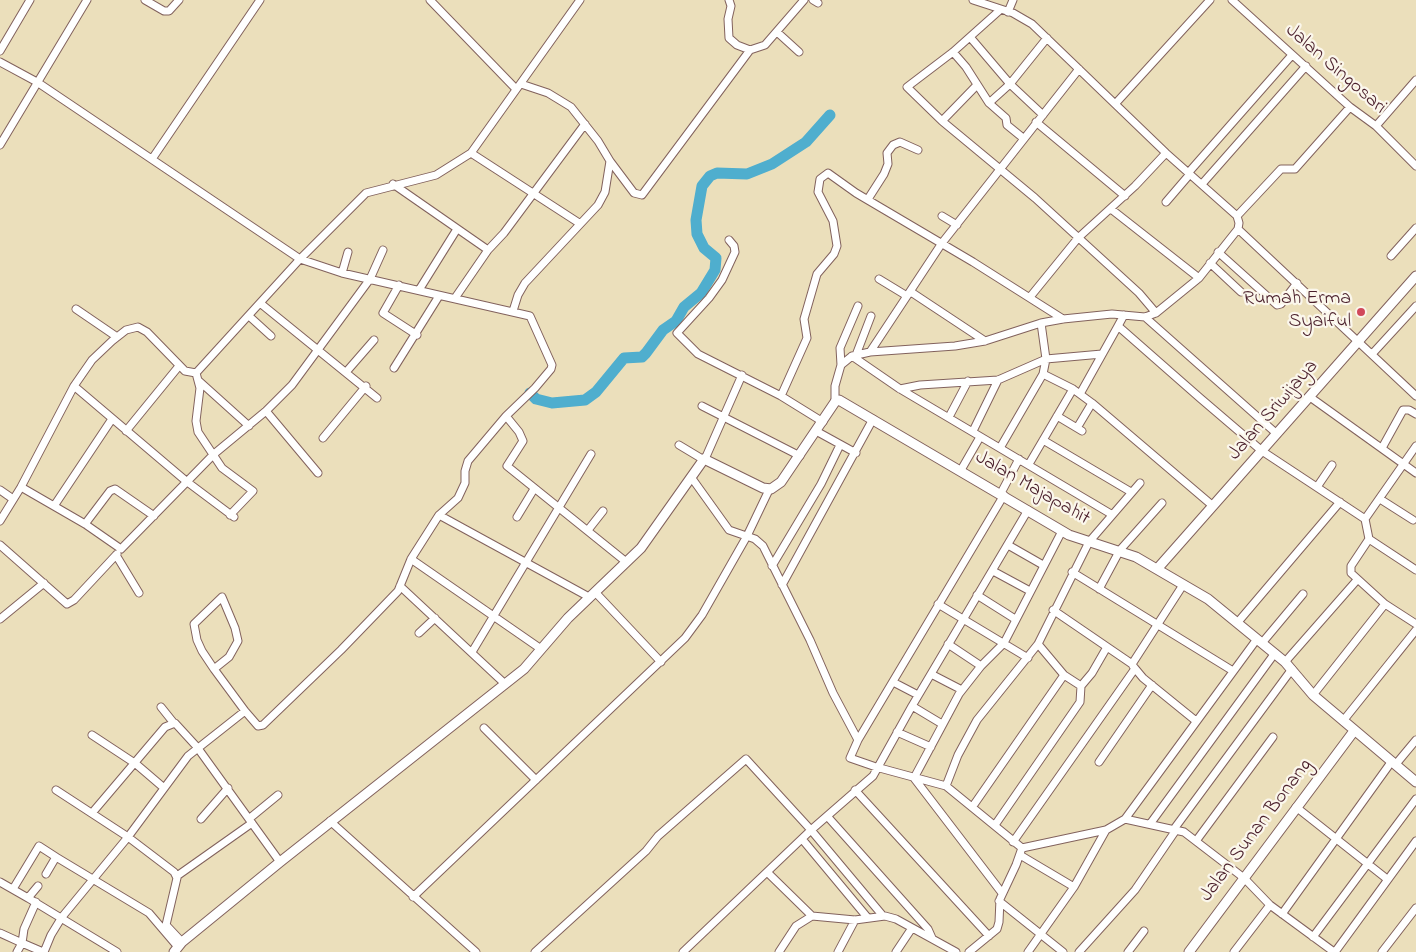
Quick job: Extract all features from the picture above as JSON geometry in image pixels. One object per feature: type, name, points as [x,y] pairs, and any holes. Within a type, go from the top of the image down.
[{"type":"street","points":[[0,52],[30,0]]},
{"type":"street","points":[[0,145],[87,0]]},
{"type":"street","points":[[145,0],[164,11],[169,11],[179,0]]},
{"type":"street","points":[[152,159],[260,0]]},
{"type":"street","points":[[430,0],[519,87],[538,89],[565,102],[585,124],[610,162],[634,193],[642,195],[750,50],[765,45],[804,0]]},
{"type":"street","points":[[197,377],[260,302],[366,193],[392,184],[436,175],[471,153],[580,0]]},
{"type":"street","points":[[729,0],[731,6],[728,19],[729,38],[737,45],[750,50]]},
{"type":"street","points":[[841,365],[854,355],[870,352],[955,346],[985,341],[1041,323],[1112,314],[1145,317],[1156,313],[1199,278],[1238,229],[1239,220],[1237,216],[1166,153],[1047,38],[1026,20],[973,0]]},
{"type":"street","points":[[1013,0],[1004,11],[908,85],[908,88],[942,121],[1000,168],[1139,292],[1156,313]]},
{"type":"street","points":[[1116,103],[1210,0]]},
{"type":"street","name":"Jalan Singosari","points":[[1232,0],[1350,107],[1376,126],[1416,166]]},
{"type":"street","points":[[777,32],[799,52]]},
{"type":"street","points":[[970,38],[1010,84],[1043,115]]},
{"type":"street","points":[[989,103],[1010,84],[1047,38]]},
{"type":"street","points":[[953,52],[966,67],[989,103],[1006,118],[1007,125],[1024,138]]},
{"type":"street","points":[[1166,202],[1292,55]]},
{"type":"street","points":[[0,62],[37,82],[300,259],[342,273],[530,316],[551,360],[551,369],[535,388],[506,416],[468,461],[464,483],[458,498],[439,515],[411,559],[400,586],[377,615],[263,725],[257,724],[245,711],[214,669],[202,651],[193,626],[222,597],[238,640],[229,657],[214,669]]},
{"type":"street","points":[[1202,184],[1306,66]]},
{"type":"street","points":[[870,352],[942,244],[1079,69]]},
{"type":"street","points":[[1376,126],[1416,80]]},
{"type":"street","points":[[942,121],[977,85]]},
{"type":"street","points":[[1237,216],[1281,169],[1294,169],[1350,107]]},
{"type":"street","points":[[1036,122],[1125,196]]},
{"type":"street","points":[[455,298],[488,250],[504,233],[585,124]]},
{"type":"street","points":[[868,200],[884,174],[888,164],[887,153],[893,145],[900,142],[918,150]]},
{"type":"street","points":[[471,153],[579,223]]},
{"type":"street","points":[[1030,297],[1078,238],[1125,196],[1166,153]]},
{"type":"street","points":[[513,311],[525,283],[602,199],[610,162]]},
{"type":"street","points":[[781,396],[807,338],[804,319],[817,274],[834,254],[837,246],[833,221],[818,192],[820,179],[828,173],[856,193],[1030,297],[1063,320]]},
{"type":"street","points":[[392,184],[488,250]]},
{"type":"street","points":[[1111,209],[1199,278]]},
{"type":"street","points":[[942,216],[957,225]]},
{"type":"street","points":[[1392,256],[1416,228]]},
{"type":"street","points":[[418,290],[457,229]]},
{"type":"street","points":[[1238,229],[1357,341],[1373,353],[1416,396]]},
{"type":"street","points":[[729,240],[734,246],[735,252],[728,270],[709,298],[677,333],[698,354],[781,396],[823,422]]},
{"type":"street","points":[[0,545],[63,602],[70,603],[186,481],[214,454],[266,411],[292,385],[318,348],[345,316],[370,279],[383,250]]},
{"type":"street","points":[[342,273],[348,252]]},
{"type":"street","points":[[1218,252],[1277,305],[1281,304],[1297,283]]},
{"type":"street","points":[[1210,263],[1241,292]]},
{"type":"street","name":"Jalan Sriwijaya","points":[[1158,568],[1416,276]]},
{"type":"street","points":[[879,279],[909,294],[985,341]]},
{"type":"street","points":[[399,285],[382,313],[417,334]]},
{"type":"street","points":[[394,368],[439,296]]},
{"type":"street","points":[[260,302],[366,386],[377,398]]},
{"type":"street","points":[[413,897],[661,662],[684,638],[702,615],[747,536],[769,490],[781,482],[836,402],[835,386],[841,365],[842,340],[858,306]]},
{"type":"street","points":[[1373,353],[1416,306]]},
{"type":"street","points":[[76,309],[117,337]]},
{"type":"street","points":[[1080,394],[1124,315]]},
{"type":"street","points":[[249,316],[271,336]]},
{"type":"street","points":[[854,355],[871,316]]},
{"type":"street","points":[[1145,317],[1277,434]]},
{"type":"street","points":[[1000,448],[1043,374],[1046,359],[1041,323]]},
{"type":"street","points":[[1118,326],[1262,451],[1365,519],[1369,539],[1351,566],[1352,573],[1357,580],[1385,604],[1416,624]]},
{"type":"street","points":[[0,521],[21,487],[74,386],[92,360],[117,337],[133,327],[142,329],[179,366],[197,377],[249,426]]},
{"type":"street","points":[[347,371],[374,340]]},
{"type":"street","points":[[900,389],[920,384],[998,380],[1046,359],[1102,354]]},
{"type":"street","points":[[854,355],[900,389],[1111,514]]},
{"type":"street","points":[[126,431],[179,366]]},
{"type":"street","points":[[1043,374],[1073,389],[1092,403],[1213,506]]},
{"type":"street","points":[[178,947],[330,821],[524,669],[592,594],[645,543],[704,459],[742,375]]},
{"type":"street","points":[[74,386],[186,481],[232,516],[253,491],[226,472],[197,426],[200,388],[197,377]]},
{"type":"street","points":[[973,432],[998,380]]},
{"type":"street","points":[[949,417],[968,381]]},
{"type":"street","points":[[324,438],[366,386]]},
{"type":"street","points":[[1029,464],[1073,389]]},
{"type":"street","points":[[1310,397],[1416,473]]},
{"type":"street","name":"Jalan Majapahit","points":[[836,402],[840,400],[1062,531],[1089,542],[1120,550],[1158,568],[1208,599],[1285,662],[1313,695],[1416,781]]},
{"type":"street","points":[[1057,416],[1079,430],[1092,403]]},
{"type":"street","points":[[702,406],[800,456]]},
{"type":"street","points":[[1382,448],[1403,410],[1406,409],[1416,414]]},
{"type":"street","points":[[266,411],[318,473]]},
{"type":"street","points":[[506,416],[519,432],[523,441],[507,466],[625,561]]},
{"type":"street","points":[[54,506],[112,419]]},
{"type":"street","points":[[782,585],[873,419]]},
{"type":"street","points":[[816,431],[856,453]]},
{"type":"street","points":[[961,470],[980,437]]},
{"type":"street","points":[[1043,440],[1132,492]]},
{"type":"street","points":[[679,445],[769,490]]},
{"type":"street","points":[[772,566],[821,484],[840,445]]},
{"type":"street","points":[[1365,519],[1416,446]]},
{"type":"street","points":[[472,652],[591,454]]},
{"type":"street","points":[[1019,459],[1002,494],[858,740],[850,758],[946,786],[995,825],[1021,851],[1074,887]]},
{"type":"street","points":[[1317,487],[1332,465]]},
{"type":"street","points":[[691,478],[729,530],[747,536],[763,546],[833,693],[858,740]]},
{"type":"street","points":[[946,786],[958,755],[977,720],[1038,644],[1072,572],[1089,542],[1111,514],[1140,483]]},
{"type":"street","points":[[21,487],[85,524],[118,552],[139,593]]},
{"type":"street","points":[[517,517],[534,488]]},
{"type":"street","points":[[85,524],[110,491],[115,489],[154,516]]},
{"type":"street","points":[[0,490],[12,499]]},
{"type":"street","points":[[1380,499],[1412,520]]},
{"type":"street","points":[[1238,622],[1340,502]]},
{"type":"street","points":[[1099,589],[1120,550],[1162,503]]},
{"type":"street","points":[[683,952],[811,830],[873,776],[876,767],[930,674],[1028,510]]},
{"type":"street","points":[[588,530],[603,511]]},
{"type":"street","points":[[439,515],[526,562],[592,594],[661,662]]},
{"type":"street","points":[[914,778],[962,690],[981,666],[1004,643],[1062,531]]},
{"type":"street","points":[[1369,539],[1416,570]]},
{"type":"street","points":[[1008,545],[1043,565]]},
{"type":"street","points":[[411,559],[541,649]]},
{"type":"street","points":[[992,571],[1030,591]]},
{"type":"street","points":[[1072,572],[1233,671]]},
{"type":"street","points":[[1285,662],[1357,580]]},
{"type":"street","points":[[0,620],[44,583]]},
{"type":"street","points":[[1013,842],[1133,667],[1183,585]]},
{"type":"street","points":[[400,586],[504,683]]},
{"type":"street","points":[[1021,851],[1106,830],[1125,819],[1233,671],[1303,594]]},
{"type":"street","points":[[977,596],[1015,619]]},
{"type":"street","points":[[938,604],[1028,658]]},
{"type":"street","points":[[1313,695],[1385,604]]},
{"type":"street","points":[[1053,610],[1133,667],[1196,721]]},
{"type":"street","points":[[419,633],[435,618]]},
{"type":"street","points":[[1343,721],[1416,630]]},
{"type":"street","points":[[948,644],[981,666]]},
{"type":"street","points":[[1038,644],[1064,675],[1081,686]]},
{"type":"street","points":[[995,825],[1079,705],[1081,686],[1092,673],[1107,647]]},
{"type":"street","points":[[1150,824],[1275,654]]},
{"type":"street","points":[[1079,952],[1135,890],[1175,829],[1292,669]]},
{"type":"street","points":[[930,674],[962,690]]},
{"type":"street","points":[[973,806],[1064,675]]},
{"type":"street","points":[[893,682],[918,695]]},
{"type":"street","points":[[1099,762],[1152,685]]},
{"type":"street","points":[[912,706],[942,724]]},
{"type":"street","points":[[161,707],[197,747],[280,862]]},
{"type":"street","points":[[0,934],[44,952],[51,935],[62,917],[128,837],[197,747],[245,711]]},
{"type":"street","points":[[92,813],[136,764],[165,727],[173,722]]},
{"type":"street","points":[[484,728],[536,780]]},
{"type":"street","name":"Jalan Sunan Bonang","points":[[1189,952],[1354,731]]},
{"type":"street","points":[[897,732],[931,747]]},
{"type":"street","points":[[92,735],[136,764],[164,788]]},
{"type":"street","points":[[1196,840],[1274,737]]},
{"type":"street","points":[[1282,914],[1394,762],[1416,740]]},
{"type":"street","points":[[535,952],[646,851],[658,836],[746,759],[811,830],[882,916]]},
{"type":"street","points":[[914,778],[1001,897],[1063,952]]},
{"type":"street","points":[[201,819],[228,788]]},
{"type":"street","points":[[56,790],[128,837],[170,868],[177,876]]},
{"type":"street","points":[[855,790],[989,936]]},
{"type":"street","points":[[178,947],[166,924],[177,876],[251,821],[278,795]]},
{"type":"street","points":[[1314,937],[1366,864],[1416,799]]},
{"type":"street","points":[[1296,807],[1387,880]]},
{"type":"street","points":[[827,816],[928,929],[932,938]]},
{"type":"street","points":[[1125,819],[1175,829],[1196,840],[1244,878],[1270,905],[1334,952],[1416,841]]},
{"type":"street","points":[[330,821],[476,952]]},
{"type":"street","points":[[1028,952],[1074,887],[1106,830]]},
{"type":"street","points":[[802,839],[867,916]]},
{"type":"street","points":[[13,889],[39,846],[149,914],[178,947]]},
{"type":"street","points":[[970,952],[999,925],[1001,897],[1021,851]]},
{"type":"street","points":[[46,874],[56,857]]},
{"type":"street","points":[[767,872],[812,916]]},
{"type":"street","points":[[0,882],[62,917],[117,952]]},
{"type":"street","points":[[28,898],[38,886]]},
{"type":"street","points":[[17,952],[22,943],[25,924],[36,902]]},
{"type":"street","points":[[1234,952],[1270,905]]},
{"type":"street","points":[[1382,952],[1416,908]]},
{"type":"street","points":[[779,952],[796,926],[812,916],[854,920],[867,916],[882,916],[896,919],[956,952]]},
{"type":"street","points":[[838,952],[854,920]]},
{"type":"street","points":[[896,952],[912,928]]},
{"type":"street","points":[[1128,952],[1144,932]]},
{"type":"waterway","points":[[530,393],[536,399],[552,403],[585,400],[596,392],[624,358],[642,357],[663,330],[676,321],[684,307],[701,293],[715,270],[716,258],[704,248],[697,234],[696,220],[702,186],[710,176],[717,173],[747,174],[772,164],[806,142],[830,115]]},
{"type":"place","name":"Rumah Erma Syaiful","points":[[1361,312]]}]
